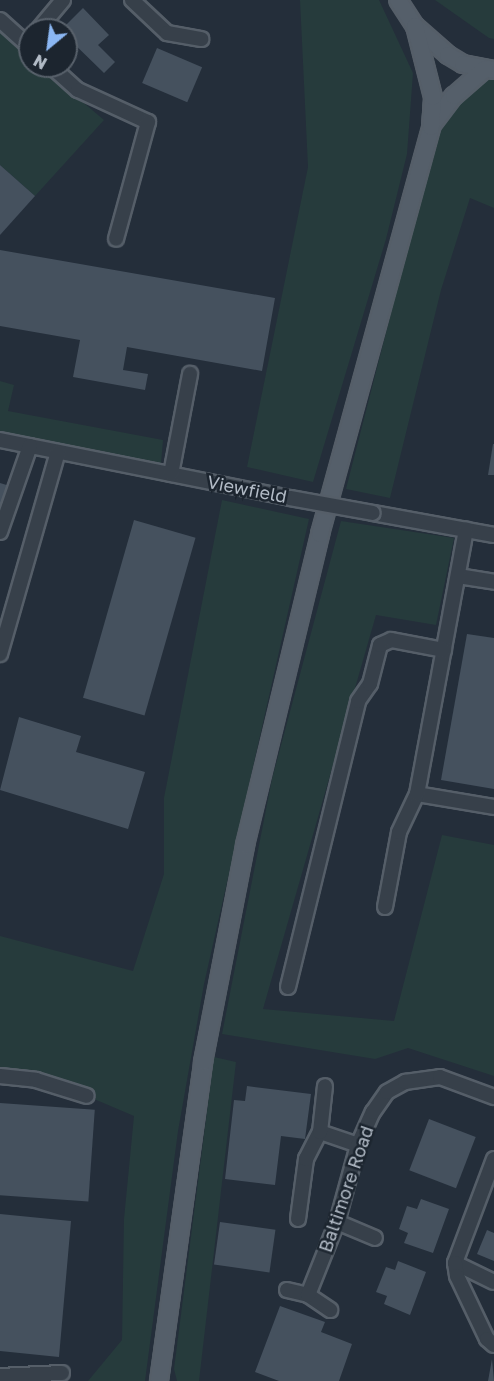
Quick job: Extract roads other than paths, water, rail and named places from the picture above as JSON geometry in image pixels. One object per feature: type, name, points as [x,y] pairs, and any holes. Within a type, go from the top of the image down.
[{"type":"main road","points":[[398,0],[415,26],[448,55],[463,64],[490,70]]},
{"type":"main road","points":[[163,1377],[192,1136],[245,845],[320,534],[431,127],[433,97],[415,26]]},
{"type":"main road","points":[[431,127],[447,103],[490,70]]},
{"type":"street","points":[[48,18],[63,0]]},
{"type":"street","points":[[132,0],[167,33],[201,39]]},
{"type":"street","points":[[0,20],[18,35]]},
{"type":"street","points":[[64,78],[78,90],[148,123],[116,239]]},
{"type":"street","points":[[171,474],[190,374]]},
{"type":"street","name":"Viewfield","points":[[0,440],[290,498],[494,535]]},
{"type":"street","points":[[0,532],[30,446]]},
{"type":"street","points":[[0,654],[58,452]]},
{"type":"street","points":[[385,907],[401,826],[417,794],[466,530]]},
{"type":"street","points":[[458,576],[494,582]]},
{"type":"street","points":[[288,987],[360,696],[371,682],[378,650],[392,640],[444,650]]},
{"type":"street","points":[[417,794],[494,807]]},
{"type":"street","points":[[0,1076],[36,1080],[87,1096]]},
{"type":"street","name":"Baltimore Road","points":[[308,1295],[337,1222],[358,1145],[373,1112],[387,1092],[405,1082],[440,1077],[494,1097]]},
{"type":"street","points":[[298,1219],[306,1159],[320,1132],[325,1086]]},
{"type":"street","points":[[320,1132],[358,1145]]},
{"type":"street","points":[[494,1159],[455,1263],[457,1276],[487,1339],[494,1345]]},
{"type":"street","points":[[337,1222],[375,1238]]},
{"type":"street","points":[[455,1263],[494,1282]]},
{"type":"street","points":[[287,1290],[308,1295],[330,1310]]},
{"type":"street","points":[[0,1376],[62,1373]]}]
